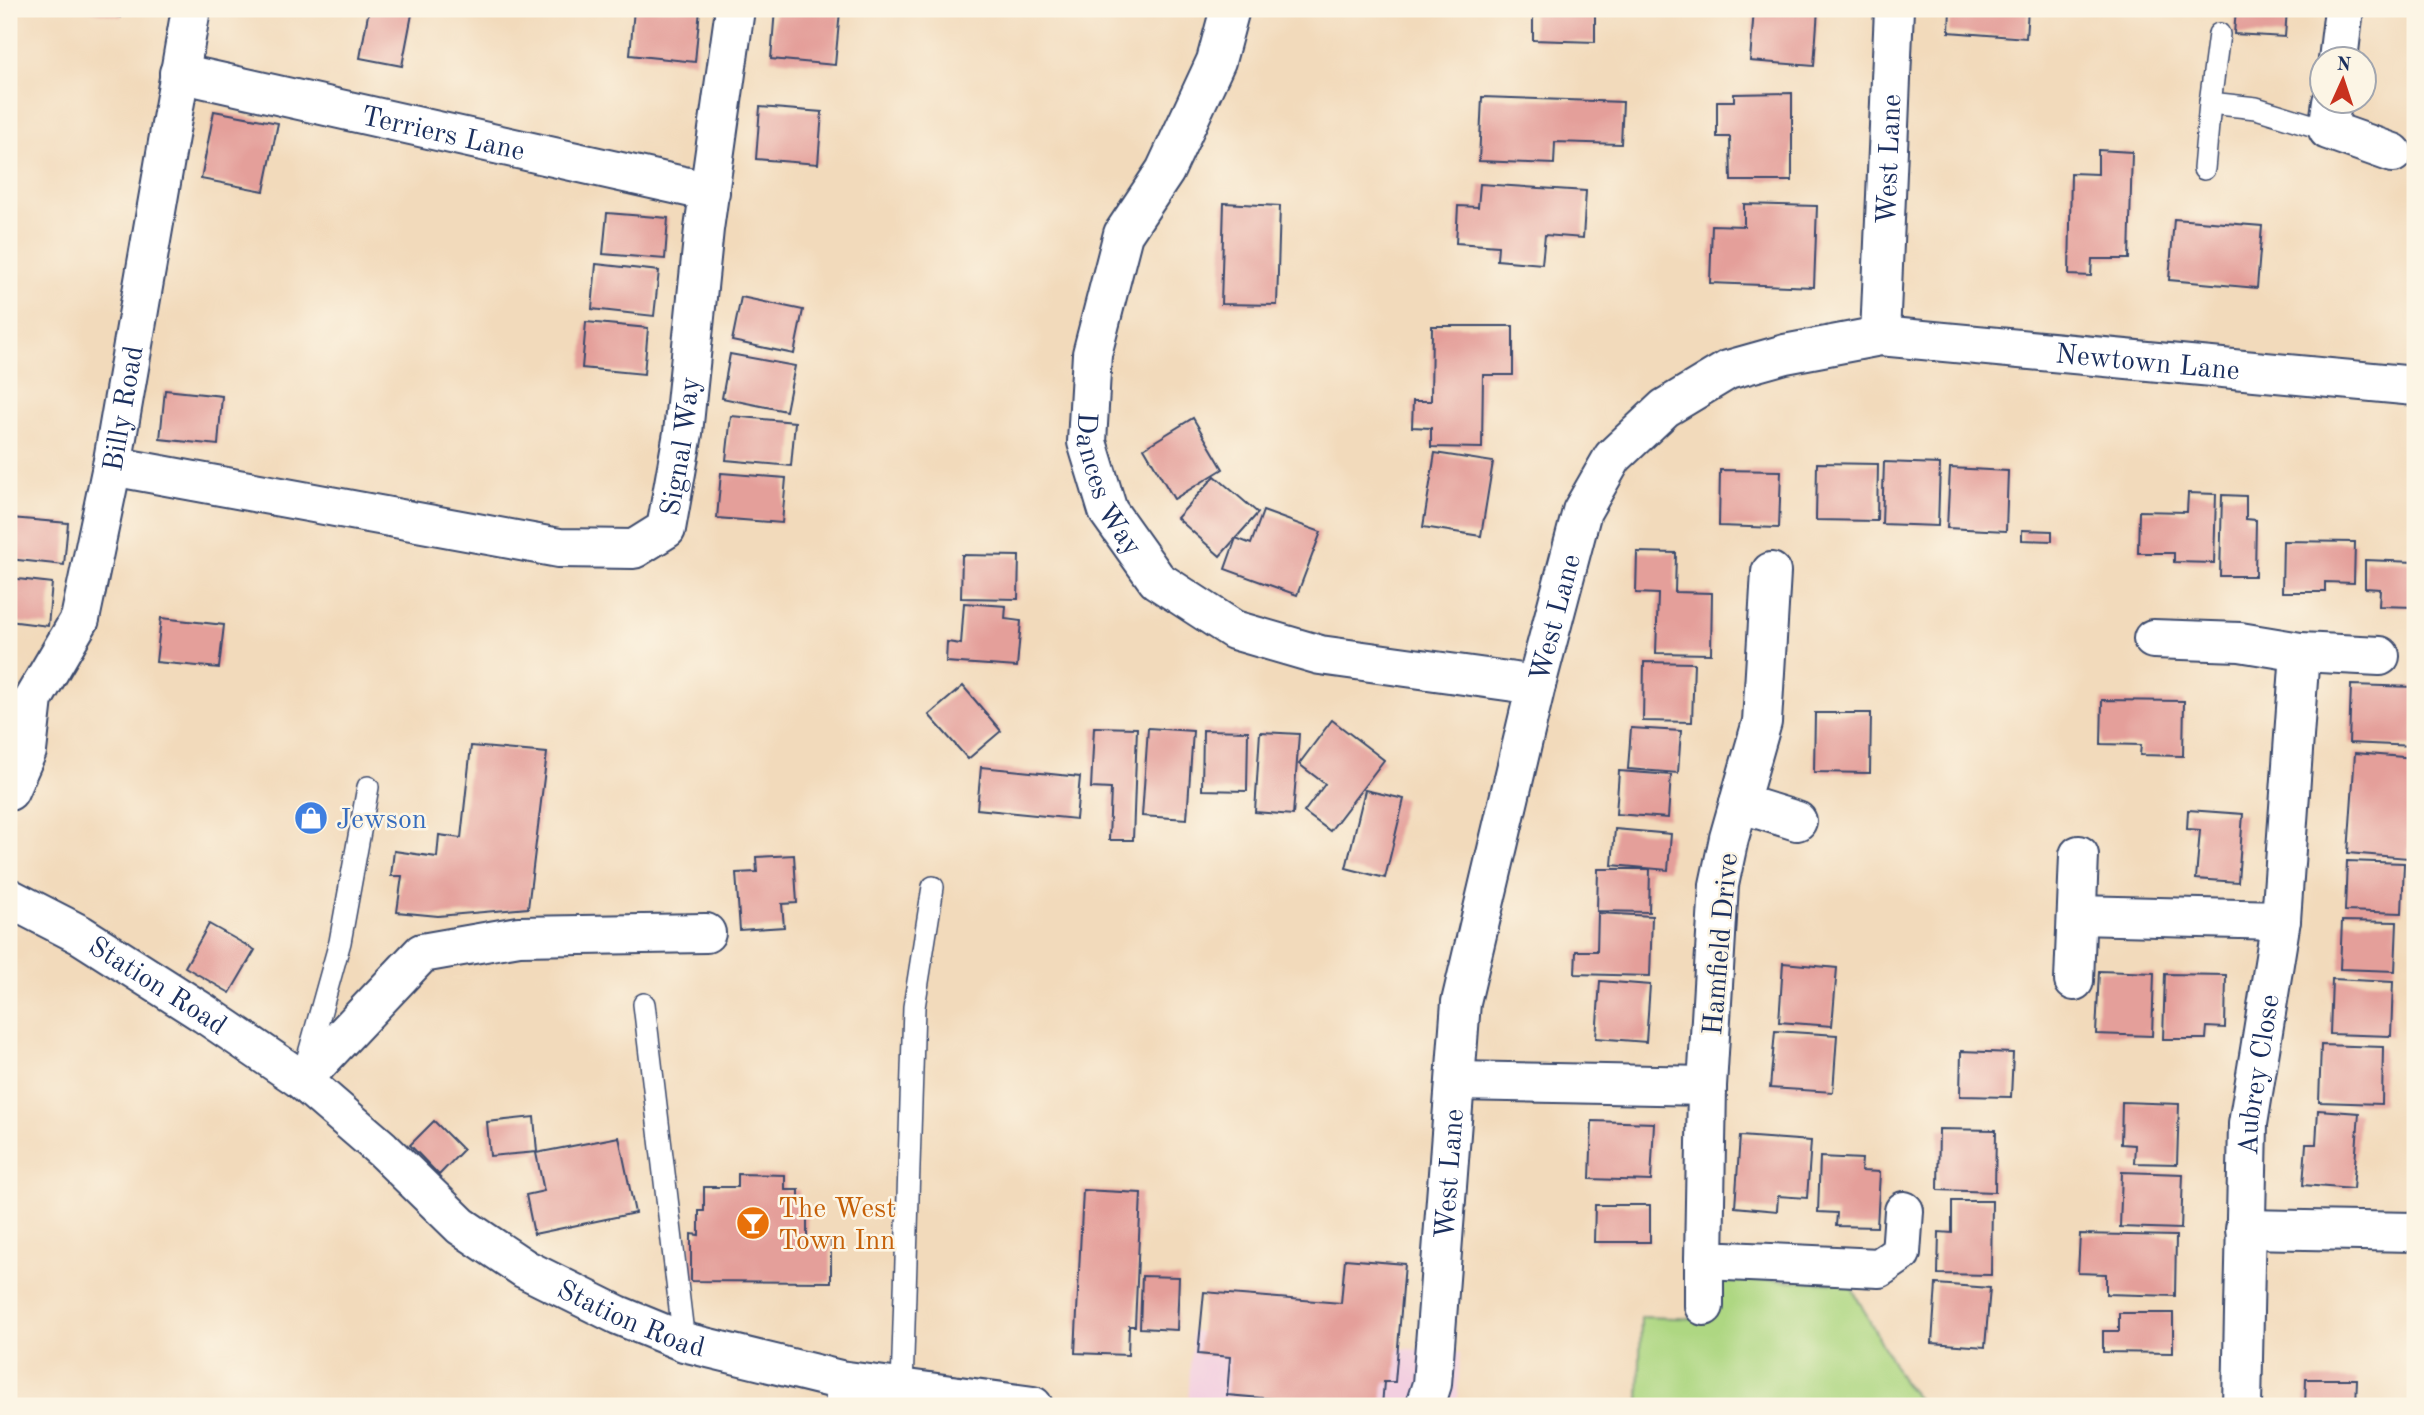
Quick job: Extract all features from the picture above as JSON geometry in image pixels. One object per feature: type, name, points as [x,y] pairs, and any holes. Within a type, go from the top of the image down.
[{"type":"street","name":"Billy Road","points":[[9,790],[27,751],[33,699],[80,619],[112,466],[191,9]]},
{"type":"street","name":"Signal Way","points":[[112,466],[559,548],[634,549],[666,529],[683,433],[710,192],[735,9]]},
{"type":"street","name":"Dances Way","points":[[1230,9],[1216,61],[1165,171],[1123,234],[1092,354],[1087,442],[1108,511],[1157,580],[1234,630],[1320,655],[1536,685]]},
{"type":"street","name":"West Lane","points":[[1425,1406],[1432,1384],[1461,1002],[1536,685],[1582,511],[1613,457],[1665,408],[1728,370],[1786,354],[1880,336],[1894,9]]},
{"type":"street","points":[[2340,46],[2344,9]]},
{"type":"street","name":"Terriers Lane","points":[[178,73],[710,192]]},
{"type":"street","points":[[2330,116],[2393,153]]},
{"type":"street","name":"Newtown Lane","points":[[1880,336],[2415,386]]},
{"type":"street","name":"Hamfield Drive","points":[[1704,1306],[1707,1086],[1719,885],[1762,722],[1771,572]]},
{"type":"street","points":[[2153,639],[2239,642],[2300,652],[2380,656]]},
{"type":"street","name":"Aubrey Close","points":[[2242,1406],[2248,1124],[2281,920],[2300,652]]},
{"type":"street","points":[[1739,803],[1797,821]]},
{"type":"street","points":[[2074,981],[2079,855]]},
{"type":"street","name":"Station Road","points":[[9,898],[81,935],[302,1080],[382,1149],[461,1226],[525,1269],[618,1315],[684,1342],[838,1393],[902,1388],[942,1400],[1032,1406]]},
{"type":"street","points":[[2077,915],[2281,920]]},
{"type":"street","points":[[302,1080],[422,953],[519,936],[706,933]]},
{"type":"street","points":[[1457,1081],[1707,1086]]},
{"type":"street","points":[[1704,1260],[1879,1268],[1901,1253],[1904,1211]]},
{"type":"street","points":[[2245,1229],[2415,1232]]},
{"type":"lane","points":[[2204,169],[2219,34]]},
{"type":"lane","points":[[2210,103],[2308,114]]},
{"type":"lane","points":[[302,1080],[340,942],[368,787]]},
{"type":"lane","points":[[902,1388],[915,1007],[933,887]]},
{"type":"lane","points":[[644,1004],[684,1342]]},
{"type":"shaded area","points":[[1192,1331],[1460,1353],[1457,1406],[1188,1406]]},
{"type":"green space","points":[[1722,1278],[1849,1283],[1903,1382],[1924,1406],[1639,1406],[1641,1317],[1710,1319]]},
{"type":"building","points":[[81,9],[122,9],[121,17]]},
{"type":"building","points":[[369,9],[413,9],[402,66],[360,58]]},
{"type":"building","points":[[634,9],[700,9],[695,62],[630,55]]},
{"type":"building","points":[[775,9],[840,11],[835,65],[771,59]]},
{"type":"building","points":[[1533,9],[1595,9],[1595,42],[1533,40]]},
{"type":"building","points":[[1754,9],[1818,9],[1814,66],[1750,61]]},
{"type":"building","points":[[1950,9],[2028,9],[2026,38],[1949,32]]},
{"type":"building","points":[[2236,9],[2287,9],[2285,37],[2234,34]]},
{"type":"building","points":[[1792,93],[1792,181],[1731,181],[1730,137],[1717,137],[1717,101],[1734,101],[1734,94]]},
{"type":"building","points":[[1482,97],[1623,102],[1621,144],[1555,142],[1554,164],[1479,161]]},
{"type":"building","points":[[760,107],[822,112],[818,164],[756,159]]},
{"type":"building","points":[[214,111],[278,123],[264,191],[201,179]]},
{"type":"building","points":[[2098,150],[2132,152],[2129,259],[2092,259],[2091,276],[2069,275],[2071,173],[2098,174]]},
{"type":"building","points":[[1480,184],[1586,191],[1583,238],[1545,235],[1542,264],[1497,260],[1498,246],[1456,243],[1458,206],[1478,207]]},
{"type":"building","points":[[1224,203],[1280,206],[1277,305],[1221,304]]},
{"type":"building","points":[[1744,204],[1817,206],[1814,287],[1710,283],[1712,225],[1744,226]]},
{"type":"building","points":[[607,213],[668,218],[665,259],[603,254]]},
{"type":"building","points":[[2174,219],[2262,226],[2257,288],[2169,280]]},
{"type":"building","points":[[596,264],[659,271],[654,316],[592,309]]},
{"type":"building","points":[[741,297],[803,310],[794,354],[732,341]]},
{"type":"building","points":[[586,322],[648,328],[644,374],[582,368]]},
{"type":"building","points":[[1432,326],[1513,326],[1513,375],[1483,375],[1482,448],[1431,447],[1431,428],[1412,427],[1413,401],[1431,401]]},
{"type":"building","points":[[730,354],[795,366],[786,411],[722,398]]},
{"type":"building","points":[[165,390],[222,396],[218,445],[160,439]]},
{"type":"building","points":[[731,416],[795,422],[791,466],[726,460]]},
{"type":"building","points":[[1193,418],[1223,469],[1174,499],[1144,448]]},
{"type":"building","points":[[1435,453],[1493,462],[1481,536],[1423,527]]},
{"type":"building","points":[[1884,462],[1940,464],[1938,526],[1882,524]]},
{"type":"building","points":[[1817,463],[1878,464],[1877,521],[1816,520]]},
{"type":"building","points":[[1950,468],[2008,471],[2006,531],[1947,528]]},
{"type":"building","points":[[1720,470],[1781,471],[1779,528],[1719,526]]},
{"type":"building","points":[[721,473],[786,478],[782,523],[717,518]]},
{"type":"building","points":[[1215,476],[1258,513],[1220,556],[1177,518]]},
{"type":"building","points":[[2188,493],[2216,494],[2214,563],[2174,562],[2174,553],[2138,553],[2139,511],[2187,512]]},
{"type":"building","points":[[2222,495],[2246,496],[2246,519],[2256,520],[2255,576],[2220,576]]},
{"type":"building","points":[[1263,511],[1321,532],[1297,595],[1225,569],[1236,538],[1251,544]]},
{"type":"building","points":[[11,518],[68,523],[64,565],[9,559]]},
{"type":"building","points":[[2022,530],[2052,531],[2052,541],[2022,540]]},
{"type":"building","points":[[2283,541],[2355,542],[2354,583],[2325,582],[2325,592],[2282,592]]},
{"type":"building","points":[[1637,552],[1676,553],[1675,592],[1712,593],[1711,654],[1656,653],[1658,594],[1636,593]]},
{"type":"building","points":[[962,555],[1019,556],[1018,599],[961,598]]},
{"type":"building","points":[[2365,560],[2415,562],[2415,607],[2379,606],[2380,589],[2365,588]]},
{"type":"building","points":[[9,578],[52,583],[48,626],[9,621]]},
{"type":"building","points":[[964,603],[1006,606],[1005,619],[1021,621],[1017,667],[946,662],[947,642],[961,644]]},
{"type":"building","points":[[161,618],[224,625],[219,668],[156,662]]},
{"type":"building","points":[[1644,662],[1694,663],[1692,722],[1643,721]]},
{"type":"building","points":[[2351,685],[2415,687],[2414,746],[2349,743]]},
{"type":"building","points":[[963,686],[1001,731],[968,759],[929,715]]},
{"type":"building","points":[[2102,700],[2184,701],[2183,756],[2140,755],[2141,745],[2101,744]]},
{"type":"building","points":[[1815,713],[1871,713],[1870,773],[1814,772]]},
{"type":"building","points":[[1332,720],[1384,760],[1330,831],[1304,812],[1325,784],[1299,764]]},
{"type":"building","points":[[1094,727],[1137,728],[1133,840],[1109,840],[1111,789],[1091,788]]},
{"type":"building","points":[[1148,728],[1193,731],[1187,819],[1142,816]]},
{"type":"building","points":[[1631,728],[1681,731],[1678,773],[1628,769]]},
{"type":"building","points":[[1203,730],[1248,731],[1247,791],[1202,790]]},
{"type":"building","points":[[1260,732],[1299,734],[1293,815],[1255,812]]},
{"type":"building","points":[[471,746],[547,753],[528,908],[438,916],[397,912],[402,876],[391,876],[394,851],[437,857],[439,835],[461,838]]},
{"type":"building","points":[[2355,753],[2415,758],[2408,858],[2348,853]]},
{"type":"building","points":[[981,767],[1080,777],[1076,819],[977,809]]},
{"type":"building","points":[[1619,771],[1671,775],[1668,818],[1616,814]]},
{"type":"building","points":[[1365,790],[1404,799],[1385,878],[1346,868]]},
{"type":"building","points":[[2188,810],[2243,814],[2238,882],[2196,879],[2200,830],[2187,829]]},
{"type":"building","points":[[1615,829],[1671,834],[1668,870],[1612,865]]},
{"type":"building","points":[[794,855],[797,903],[782,904],[784,927],[740,930],[736,873],[757,872],[756,857]]},
{"type":"building","points":[[2347,861],[2404,863],[2402,913],[2345,911]]},
{"type":"building","points":[[1598,869],[1650,869],[1649,912],[1597,911]]},
{"type":"building","points":[[1598,913],[1652,916],[1650,976],[1575,974],[1576,951],[1597,951]]},
{"type":"building","points":[[2342,921],[2397,922],[2395,971],[2340,969]]},
{"type":"building","points":[[209,924],[255,950],[230,993],[185,967]]},
{"type":"building","points":[[1783,963],[1837,968],[1832,1026],[1779,1022]]},
{"type":"building","points":[[2099,971],[2154,973],[2152,1036],[2096,1034]]},
{"type":"building","points":[[2165,974],[2226,975],[2225,1028],[2207,1027],[2206,1039],[2163,1039]]},
{"type":"building","points":[[2332,979],[2393,982],[2391,1036],[2330,1034]]},
{"type":"building","points":[[1600,981],[1650,985],[1646,1042],[1596,1038]]},
{"type":"building","points":[[1775,1031],[1837,1035],[1833,1092],[1770,1088]]},
{"type":"building","points":[[2321,1045],[2383,1047],[2382,1104],[2319,1102]]},
{"type":"building","points":[[1961,1051],[2013,1053],[2011,1097],[1960,1096]]},
{"type":"building","points":[[2122,1102],[2179,1104],[2177,1164],[2134,1163],[2135,1145],[2121,1144]]},
{"type":"building","points":[[2318,1110],[2359,1113],[2353,1189],[2303,1185],[2306,1144],[2316,1144]]},
{"type":"building","points":[[534,1117],[537,1152],[490,1156],[487,1122]]},
{"type":"building","points":[[434,1121],[463,1150],[439,1175],[410,1145]]},
{"type":"building","points":[[1592,1121],[1654,1123],[1651,1181],[1590,1179]]},
{"type":"building","points":[[1939,1129],[1996,1130],[1995,1192],[1938,1190]]},
{"type":"building","points":[[1740,1136],[1811,1141],[1807,1198],[1778,1196],[1777,1211],[1735,1207]]},
{"type":"building","points":[[619,1137],[635,1213],[534,1234],[526,1195],[544,1191],[536,1153]]},
{"type":"building","points":[[1820,1157],[1862,1159],[1861,1171],[1880,1172],[1877,1227],[1836,1226],[1837,1213],[1818,1212]]},
{"type":"building","points":[[2122,1172],[2183,1174],[2181,1229],[2120,1227]]},
{"type":"building","name":"The West Town Inn","points":[[738,1174],[785,1175],[785,1190],[799,1190],[799,1207],[807,1207],[807,1240],[831,1240],[831,1282],[691,1281],[691,1234],[699,1235],[699,1211],[704,1211],[704,1187],[738,1187]]},
{"type":"building","points":[[1083,1190],[1141,1193],[1135,1326],[1129,1326],[1128,1355],[1075,1353]]},
{"type":"building","points":[[1952,1201],[1992,1201],[1991,1275],[1938,1274],[1939,1232],[1952,1233]]},
{"type":"building","points":[[1595,1205],[1650,1205],[1650,1242],[1594,1242]]},
{"type":"building","points":[[2080,1234],[2176,1236],[2175,1296],[2106,1294],[2106,1274],[2078,1273]]},
{"type":"building","points":[[1345,1259],[1405,1264],[1395,1382],[1384,1382],[1382,1406],[1272,1406],[1273,1399],[1227,1395],[1230,1357],[1198,1354],[1204,1292],[1341,1303]]},
{"type":"building","points":[[1142,1276],[1179,1277],[1177,1330],[1140,1328]]},
{"type":"building","points":[[1936,1284],[1990,1288],[1985,1347],[1932,1343]]},
{"type":"building","points":[[2119,1313],[2173,1313],[2173,1353],[2103,1352],[2103,1331],[2119,1331]]},
{"type":"building","points":[[2306,1379],[2357,1379],[2356,1406],[2305,1406]]},
{"type":"place","name":"Jewson","points":[[311,818]]},
{"type":"place","name":"The West Town Inn","points":[[753,1223]]}]
